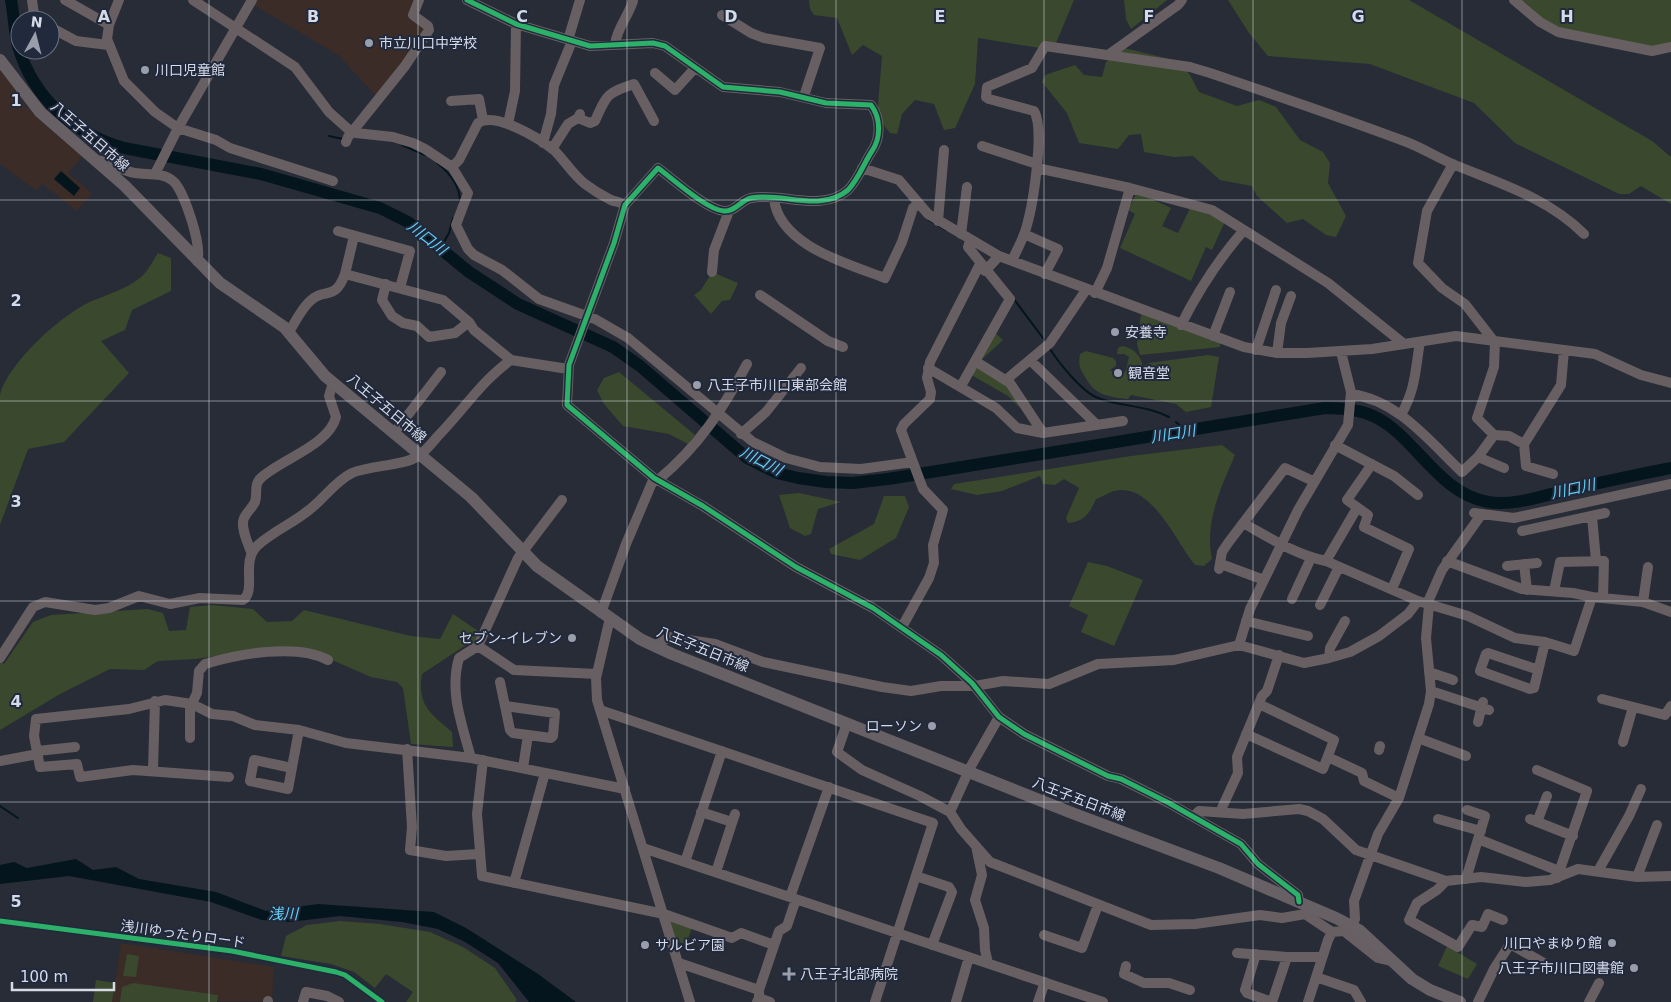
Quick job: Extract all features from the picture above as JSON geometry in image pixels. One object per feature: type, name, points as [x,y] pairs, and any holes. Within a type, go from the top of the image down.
[{"type":"main road","name":"八王子五日市線","points":[[0,60],[40,112],[126,186],[226,289],[267,314],[289,332],[334,383],[476,502],[543,570],[606,616],[657,648],[1219,868],[1305,908],[1352,926],[1421,985],[1460,1002]]},
{"type":"street","points":[[65,0],[109,25]]},
{"type":"street","points":[[119,0],[107,33],[108,45],[126,85],[155,112],[178,128],[216,140],[230,148],[333,181]]},
{"type":"street","points":[[194,0],[234,29],[295,67],[348,137]]},
{"type":"street","points":[[155,174],[178,128],[252,0]]},
{"type":"street","points":[[348,137],[405,66],[429,30],[428,26],[413,15],[418,0]]},
{"type":"street","points":[[467,0],[516,24],[590,46],[653,43],[665,46],[723,86],[780,92],[804,96],[826,103],[871,105],[876,115],[878,135],[875,146],[848,190],[827,199],[816,201],[749,198],[729,211],[722,211],[702,200],[658,168],[626,205],[568,369],[567,405],[656,479],[703,506],[789,563],[868,604],[902,627],[940,655],[975,686],[999,717],[1024,734],[1194,816],[1240,844],[1258,864],[1298,895],[1305,908],[1332,932],[1344,931],[1358,940],[1378,958],[1391,961]]},
{"type":"street","points":[[547,146],[554,85],[570,41],[580,0]]},
{"type":"street","points":[[1108,55],[1178,5],[1182,0]]},
{"type":"street","points":[[1514,0],[1540,22],[1558,32],[1652,51],[1671,47]]},
{"type":"street","points":[[615,44],[616,35],[628,15],[633,1]]},
{"type":"street","points":[[722,15],[764,38],[820,48],[804,96]]},
{"type":"street","points":[[508,124],[514,91],[516,24]]},
{"type":"street","points":[[60,32],[76,41],[108,45]]},
{"type":"street","points":[[1012,261],[1024,234],[1037,166],[1039,142],[1036,114],[1034,111],[989,100],[985,94],[987,87],[1032,68],[1045,46],[1210,73],[1406,142],[1453,164],[1506,185],[1549,205],[1569,219],[1584,234]]},
{"type":"street","points":[[655,73],[675,90],[695,68]]},
{"type":"street","points":[[547,146],[568,124],[579,116],[590,123],[595,120],[602,103],[611,92],[634,84],[654,121]]},
{"type":"street","points":[[451,101],[479,99],[484,120]]},
{"type":"street","points":[[452,167],[459,160],[478,123],[484,120],[508,124],[547,146],[585,184],[610,200],[626,205]]},
{"type":"street","points":[[348,137],[403,139],[425,149],[452,167],[457,178],[468,193],[456,225],[468,249],[502,270],[539,299],[619,332],[637,344],[718,416],[753,442],[786,458],[820,467],[860,469],[914,463]]},
{"type":"street","points":[[982,146],[1037,166],[1212,210],[1328,283],[1404,344]]},
{"type":"street","points":[[938,220],[944,150]]},
{"type":"street","points":[[94,160],[104,161],[133,173],[155,174],[173,181],[179,190],[199,248],[197,261]]},
{"type":"street","points":[[1453,164],[1427,211],[1418,263],[1442,288],[1465,304],[1494,341],[1494,367],[1477,418],[1494,435],[1509,436],[1524,444]]},
{"type":"street","points":[[862,168],[899,180],[916,206],[999,256],[1181,325],[1256,350],[1277,353],[1340,352],[1456,336],[1595,354],[1641,375],[1671,382]]},
{"type":"street","points":[[961,386],[1010,299],[968,247],[965,237],[967,187]]},
{"type":"street","points":[[1007,379],[1047,345],[1091,292],[1107,268],[1130,188]]},
{"type":"street","points":[[774,198],[775,211],[779,219],[798,238],[814,250],[885,278],[916,206]]},
{"type":"street","points":[[712,272],[714,250],[729,211]]},
{"type":"street","points":[[1181,325],[1199,289],[1221,257],[1244,230]]},
{"type":"street","points":[[338,231],[410,251],[400,288]]},
{"type":"street","points":[[1024,234],[1058,249],[1045,274]]},
{"type":"street","points":[[289,332],[309,302],[340,287],[354,236]]},
{"type":"street","points":[[902,627],[929,578],[934,563],[933,545],[943,510],[928,497],[922,487],[901,430],[904,424],[930,399],[928,368],[986,267],[999,256]]},
{"type":"street","points":[[345,274],[443,300],[469,322],[474,330],[511,360],[568,369]]},
{"type":"street","points":[[386,284],[382,300],[392,316],[403,323],[417,326],[429,337],[454,333],[469,322]]},
{"type":"street","points":[[1256,350],[1276,290]]},
{"type":"street","points":[[1213,336],[1230,292]]},
{"type":"street","points":[[760,295],[828,341],[843,347]]},
{"type":"street","points":[[1277,353],[1282,323],[1291,296]]},
{"type":"street","points":[[1401,415],[1412,396],[1415,386],[1420,342]]},
{"type":"street","points":[[1553,474],[1526,466],[1524,444],[1561,385],[1564,350]]},
{"type":"street","points":[[1238,645],[1264,580],[1313,481],[1348,425],[1351,394],[1350,383],[1340,352]]},
{"type":"street","points":[[251,552],[274,532],[311,509],[340,480],[364,469],[411,460],[420,455],[490,377],[511,360]]},
{"type":"street","points":[[1030,360],[1098,425]]},
{"type":"street","points":[[975,361],[1007,379],[1043,433]]},
{"type":"street","points":[[690,1002],[600,710],[597,674],[606,616],[626,544],[656,479],[701,436],[718,416],[747,364]]},
{"type":"street","points":[[741,434],[766,412],[801,368]]},
{"type":"street","points":[[928,368],[996,408],[1017,428],[1043,433],[1123,421]]},
{"type":"street","points":[[394,433],[441,372]]},
{"type":"street","points":[[0,658],[33,607],[45,602],[95,610],[109,608],[139,596],[170,604],[200,598],[243,600],[248,593],[248,566],[251,552],[243,525],[244,519],[255,501],[258,482],[262,476],[291,459],[329,431],[336,417],[329,396],[334,383]]},
{"type":"street","points":[[1351,394],[1376,401],[1401,415],[1462,472],[1478,457],[1494,435]]},
{"type":"street","points":[[1335,445],[1394,476],[1418,495]]},
{"type":"street","points":[[1478,457],[1504,468]]},
{"type":"street","points":[[1372,464],[1347,500],[1368,515],[1364,527],[1409,549],[1392,589]]},
{"type":"street","points":[[1264,580],[1220,566],[1222,552],[1285,468],[1313,481]]},
{"type":"street","points":[[657,648],[659,642],[669,637],[715,644],[763,662],[882,688],[911,691],[941,686],[975,686],[1003,681],[1049,684],[1098,664],[1174,660],[1238,645],[1304,663],[1350,652],[1379,636],[1425,603],[1448,561],[1478,514],[1514,518],[1671,484]]},
{"type":"street","points":[[471,758],[456,703],[455,686],[459,658],[478,646],[518,558],[562,500]]},
{"type":"street","points":[[1326,561],[1357,508]]},
{"type":"street","points":[[1526,516],[1525,530],[1605,513]]},
{"type":"street","points":[[1592,516],[1596,561]]},
{"type":"street","points":[[1243,523],[1282,545],[1311,558],[1326,561],[1425,603],[1468,616],[1520,639],[1545,642],[1574,650],[1592,597]]},
{"type":"street","points":[[1292,599],[1311,558]]},
{"type":"street","points":[[1448,561],[1527,590],[1554,591],[1643,602],[1671,612]]},
{"type":"street","points":[[1554,591],[1560,562],[1604,561],[1603,598]]},
{"type":"street","points":[[1507,566],[1537,563]]},
{"type":"street","points":[[1524,564],[1527,590]]},
{"type":"street","points":[[1320,605],[1339,567]]},
{"type":"street","points":[[1643,602],[1648,567]]},
{"type":"street","points":[[1352,926],[1354,901],[1379,830],[1399,798],[1431,691],[1425,603]]},
{"type":"street","points":[[1246,621],[1308,636]]},
{"type":"street","points":[[1329,658],[1330,648],[1345,621]]},
{"type":"street","points":[[1536,669],[1488,653],[1480,671],[1530,689],[1534,688],[1538,676],[1536,669],[1545,642]]},
{"type":"street","points":[[478,646],[514,670],[597,674]]},
{"type":"street","points":[[190,738],[192,704],[197,693],[199,672],[205,664],[260,654],[294,651],[316,654],[328,660]]},
{"type":"street","points":[[1220,812],[1238,773],[1237,757],[1259,704],[1267,691],[1279,655]]},
{"type":"street","points":[[1429,672],[1453,680]]},
{"type":"street","points":[[500,682],[510,730],[513,733],[551,738],[553,736],[555,713],[506,706]]},
{"type":"street","points":[[1431,691],[1485,706],[1478,722]]},
{"type":"street","points":[[1602,699],[1665,715],[1671,706]]},
{"type":"street","points":[[229,777],[133,770],[80,777],[78,764],[40,767],[34,736],[36,719],[129,709],[154,701],[165,700],[192,704],[212,714],[233,716],[255,725],[300,730],[346,743],[383,748],[407,748],[471,758],[624,789]]},
{"type":"street","points":[[153,770],[154,701]]},
{"type":"street","points":[[1246,734],[1323,769],[1334,740],[1259,704]]},
{"type":"street","points":[[1623,742],[1633,707]]},
{"type":"street","points":[[600,710],[933,823],[875,1002]]},
{"type":"street","points":[[950,812],[968,771],[999,717]]},
{"type":"street","points":[[847,723],[837,752],[862,770],[920,796],[950,812],[990,862],[1151,925],[1195,924],[1260,915],[1282,918],[1305,908]]},
{"type":"street","points":[[292,768],[300,730]]},
{"type":"street","points":[[523,768],[528,735]]},
{"type":"street","points":[[1418,738],[1466,756]]},
{"type":"street","points":[[0,762],[75,747]]},
{"type":"street","points":[[407,748],[412,828],[410,850],[446,856],[479,854]]},
{"type":"street","points":[[685,862],[722,751]]},
{"type":"street","points":[[1328,757],[1362,773],[1364,781],[1399,798]]},
{"type":"street","points":[[483,760],[477,814],[482,876],[664,914],[732,938],[741,934],[774,945]]},
{"type":"street","points":[[1537,770],[1587,791],[1573,836],[1558,874]]},
{"type":"street","points":[[514,883],[545,773]]},
{"type":"street","points":[[758,996],[778,931],[787,926],[793,898],[829,788]]},
{"type":"street","points":[[1598,871],[1630,816],[1641,789]]},
{"type":"street","points":[[1547,796],[1533,820],[1573,836]]},
{"type":"street","points":[[1194,816],[1199,811],[1243,814],[1299,809],[1308,811],[1323,819],[1356,850],[1446,880],[1481,877],[1526,882],[1578,870],[1637,876],[1671,876]]},
{"type":"street","points":[[1466,879],[1485,816],[1467,810]]},
{"type":"street","points":[[701,812],[733,818],[716,872]]},
{"type":"street","points":[[1438,819],[1480,835],[1558,874]]},
{"type":"street","points":[[1637,876],[1654,828]]},
{"type":"street","points":[[976,846],[982,875],[975,900],[984,928],[988,964]]},
{"type":"street","points":[[643,848],[1103,1002]]},
{"type":"street","points":[[916,876],[949,887],[952,892],[932,944]]},
{"type":"street","points":[[1446,880],[1437,890],[1417,903],[1409,920],[1458,947],[1472,925],[1482,927],[1488,914],[1503,920]]},
{"type":"street","points":[[1044,935],[1082,948],[1098,905]]},
{"type":"street","points":[[1308,1002],[1322,956],[1332,932]]},
{"type":"street","points":[[1478,1002],[1494,969],[1510,944],[1544,963]]},
{"type":"street","points":[[1237,953],[1287,957],[1322,956]]},
{"type":"street","points":[[1256,954],[1245,990],[1247,993],[1272,1002],[1287,957]]},
{"type":"street","points":[[956,1002],[969,957]]},
{"type":"street","points":[[679,963],[770,1002]]},
{"type":"street","points":[[1126,966],[1124,974],[1144,983],[1169,983],[1190,990]]},
{"type":"street","points":[[1316,977],[1354,990],[1361,1002]]},
{"type":"street","points":[[1038,1002],[1045,982]]},
{"type":"street","points":[[1589,1002],[1599,983]]},
{"type":"street","points":[[304,1002],[306,992],[327,996],[339,1002]]},
{"type":"shaded area","name":"市立川口中学校","points":[[252,0],[419,0],[413,15],[428,26],[378,98],[338,55],[250,3]]},
{"type":"shaded area","points":[[0,68],[23,102],[37,118],[83,156],[68,173],[92,193],[77,211],[42,184],[36,190],[0,164]]},
{"type":"shaded area","points":[[121,943],[274,967],[272,1001],[112,1002]]},
{"type":"green space","points":[[809,0],[1074,0],[1056,43],[1040,48],[978,38],[975,84],[955,128],[944,130],[934,104],[915,100],[902,114],[897,134],[890,133],[877,117],[882,56],[863,45],[852,55],[837,18],[814,15],[810,9]]},
{"type":"green space","points":[[1124,0],[1167,0],[1131,29],[1126,19]]},
{"type":"green space","points":[[1228,0],[1409,0],[1652,141],[1671,157],[1671,204],[1641,186],[1629,194],[1619,194],[1515,143],[1474,103],[1370,64],[1268,56],[1249,33]]},
{"type":"green space","points":[[1518,0],[1671,0],[1671,46],[1652,50],[1556,31]]},
{"type":"green space","points":[[1124,48],[1178,61],[1190,75],[1199,92],[1237,106],[1259,100],[1276,107],[1300,140],[1323,152],[1330,163],[1328,183],[1346,216],[1336,237],[1326,235],[1303,219],[1287,223],[1257,196],[1252,186],[1220,180],[1193,156],[1174,157],[1144,152],[1141,134],[1129,135],[1118,149],[1079,143],[1067,113],[1042,82],[1045,75],[1075,65],[1084,75],[1102,77],[1106,62]]},
{"type":"green space","points":[[1137,192],[1171,208],[1162,226],[1178,233],[1192,204],[1226,219],[1212,250],[1206,247],[1191,281],[1120,248],[1135,214],[1128,210]]},
{"type":"green space","points":[[158,253],[171,258],[171,291],[132,310],[125,330],[101,341],[129,373],[64,442],[28,449],[0,525],[0,395],[5,382],[25,355],[52,328],[80,307],[135,282],[145,273]]},
{"type":"green space","points":[[712,272],[738,283],[730,300],[722,301],[711,314],[694,295],[701,290]]},
{"type":"green space","points":[[1141,314],[1220,342],[1220,347],[1140,355],[1137,344]]},
{"type":"green space","points":[[992,330],[1003,340],[979,362],[1007,379],[1024,403],[1019,407],[1008,396],[968,373]]},
{"type":"green space","points":[[1122,346],[1136,353],[1141,359],[1143,367],[1149,363],[1208,355],[1219,357],[1211,407],[1186,412],[1176,404],[1131,395],[1128,399],[1099,393],[1081,370],[1079,365],[1080,354],[1086,351],[1113,358],[1116,361],[1116,366],[1110,370],[1116,372],[1115,378],[1118,378],[1126,370],[1129,357],[1124,354],[1117,354],[1118,348]]},
{"type":"green space","points":[[619,372],[695,435],[688,444],[669,434],[623,426],[604,404],[597,390],[604,378]]},
{"type":"green space","points":[[1222,445],[1235,455],[1219,493],[1212,519],[1210,546],[1212,559],[1204,566],[1195,565],[1171,529],[1151,504],[1140,495],[1127,490],[1114,491],[1096,499],[1086,516],[1078,521],[1068,523],[1066,518],[1079,488],[1064,479],[1055,485],[1043,484],[1040,476],[1002,491],[977,495],[951,489],[954,484],[1131,456]]},
{"type":"green space","points":[[799,493],[841,502],[818,509],[811,534],[805,536],[790,528],[779,495]]},
{"type":"green space","points":[[884,496],[905,496],[909,507],[896,538],[860,560],[831,554],[829,549],[874,524]]},
{"type":"green space","points":[[1088,562],[1107,566],[1143,580],[1114,646],[1081,632],[1088,615],[1069,606]]},
{"type":"green space","points":[[213,605],[253,609],[267,622],[292,621],[304,610],[411,636],[440,639],[453,614],[481,633],[475,644],[469,643],[422,674],[421,693],[427,708],[452,732],[453,747],[411,744],[403,688],[397,682],[371,677],[316,653],[239,653],[195,659],[158,661],[144,670],[110,669],[60,694],[0,730],[0,661],[4,664],[33,622],[51,615],[148,609],[163,613],[169,631],[186,630],[190,607]]},
{"type":"green space","points":[[664,914],[692,928],[686,944],[672,940]]},
{"type":"green space","points":[[340,921],[380,924],[430,932],[463,947],[495,968],[517,1000],[515,1002],[406,1002],[413,992],[386,974],[375,988],[354,972],[331,964],[281,956],[286,936],[307,925]]},
{"type":"green space","points":[[1447,946],[1477,964],[1468,979],[1438,966]]},
{"type":"green space","points":[[127,954],[139,956],[136,977],[123,976]]},
{"type":"green space","points":[[96,980],[115,983],[112,1002],[93,1002]]},
{"type":"green space","points":[[133,983],[218,995],[217,1002],[120,1002],[122,987]]},
{"type":"water","points":[[61,171],[80,188],[74,196],[54,179]]},
{"type":"water","name":"浅川","points":[[76,859],[93,870],[116,867],[139,879],[216,892],[266,911],[318,904],[434,912],[466,928],[538,974],[576,1002],[529,1002],[498,963],[465,942],[438,929],[402,922],[340,916],[289,922],[262,920],[211,902],[69,876],[0,884],[0,865],[14,862],[27,868]]},
{"type":"waterway","name":"川口川","points":[[11,0],[18,46],[34,81],[57,111],[88,133],[105,142],[124,148],[261,174],[380,208],[408,222],[469,272],[518,304],[613,347],[640,366],[747,458],[777,473],[826,482],[853,483],[888,479],[1325,408],[1350,409],[1362,412],[1388,424],[1440,476],[1454,487],[1470,496],[1488,502],[1506,503],[1525,500],[1671,468]]},
{"type":"waterway","points":[[329,136],[343,139]]},
{"type":"waterway","points":[[402,145],[425,155]]},
{"type":"waterway","points":[[437,163],[453,180],[460,196],[460,202]]},
{"type":"waterway","points":[[441,247],[449,233],[453,218]]},
{"type":"waterway","points":[[929,220],[946,230]]},
{"type":"waterway","points":[[1013,298],[1046,342]]},
{"type":"waterway","points":[[1050,349],[1071,376],[1092,395],[1107,401],[1152,410],[1169,417]]},
{"type":"waterway","points":[[1176,422],[1186,431]]},
{"type":"waterway","points":[[0,806],[18,818]]},
{"type":"cycle path","points":[[467,0],[516,24],[590,46],[653,43],[665,46],[723,87],[780,92],[826,103],[871,105],[877,116],[879,128],[875,146],[855,181],[848,190],[837,197],[814,201],[775,197],[751,198],[731,210],[724,211],[700,200],[658,168],[625,205],[614,243],[569,365],[567,405],[654,478],[703,506],[796,567],[873,608],[941,655],[972,683],[999,717],[1024,734],[1108,776],[1121,779],[1169,803],[1241,844],[1258,864],[1298,895],[1299,902]]},
{"type":"cycle path","name":"浅川ゆったりロード","points":[[0,921],[232,951],[336,972],[345,975],[382,1002]]},
{"type":"place","name":"市立川口中学校","points":[[369,43]]},
{"type":"place","name":"川口児童館","points":[[145,70]]},
{"type":"place","name":"安養寺","points":[[1115,332]]},
{"type":"place","name":"観音堂","points":[[1118,373]]},
{"type":"place","name":"八王子市川口東部会館","points":[[697,385]]},
{"type":"place","name":"セブン-イレブン","points":[[572,638]]},
{"type":"place","name":"ローソン","points":[[932,726]]},
{"type":"place","name":"川口やまゆり館","points":[[1612,943]]},
{"type":"place","name":"サルビア園","points":[[645,945]]},
{"type":"place","name":"八王子市川口図書館","points":[[1634,968]]},
{"type":"place","name":"八王子北部病院","points":[[789,974]]}]
